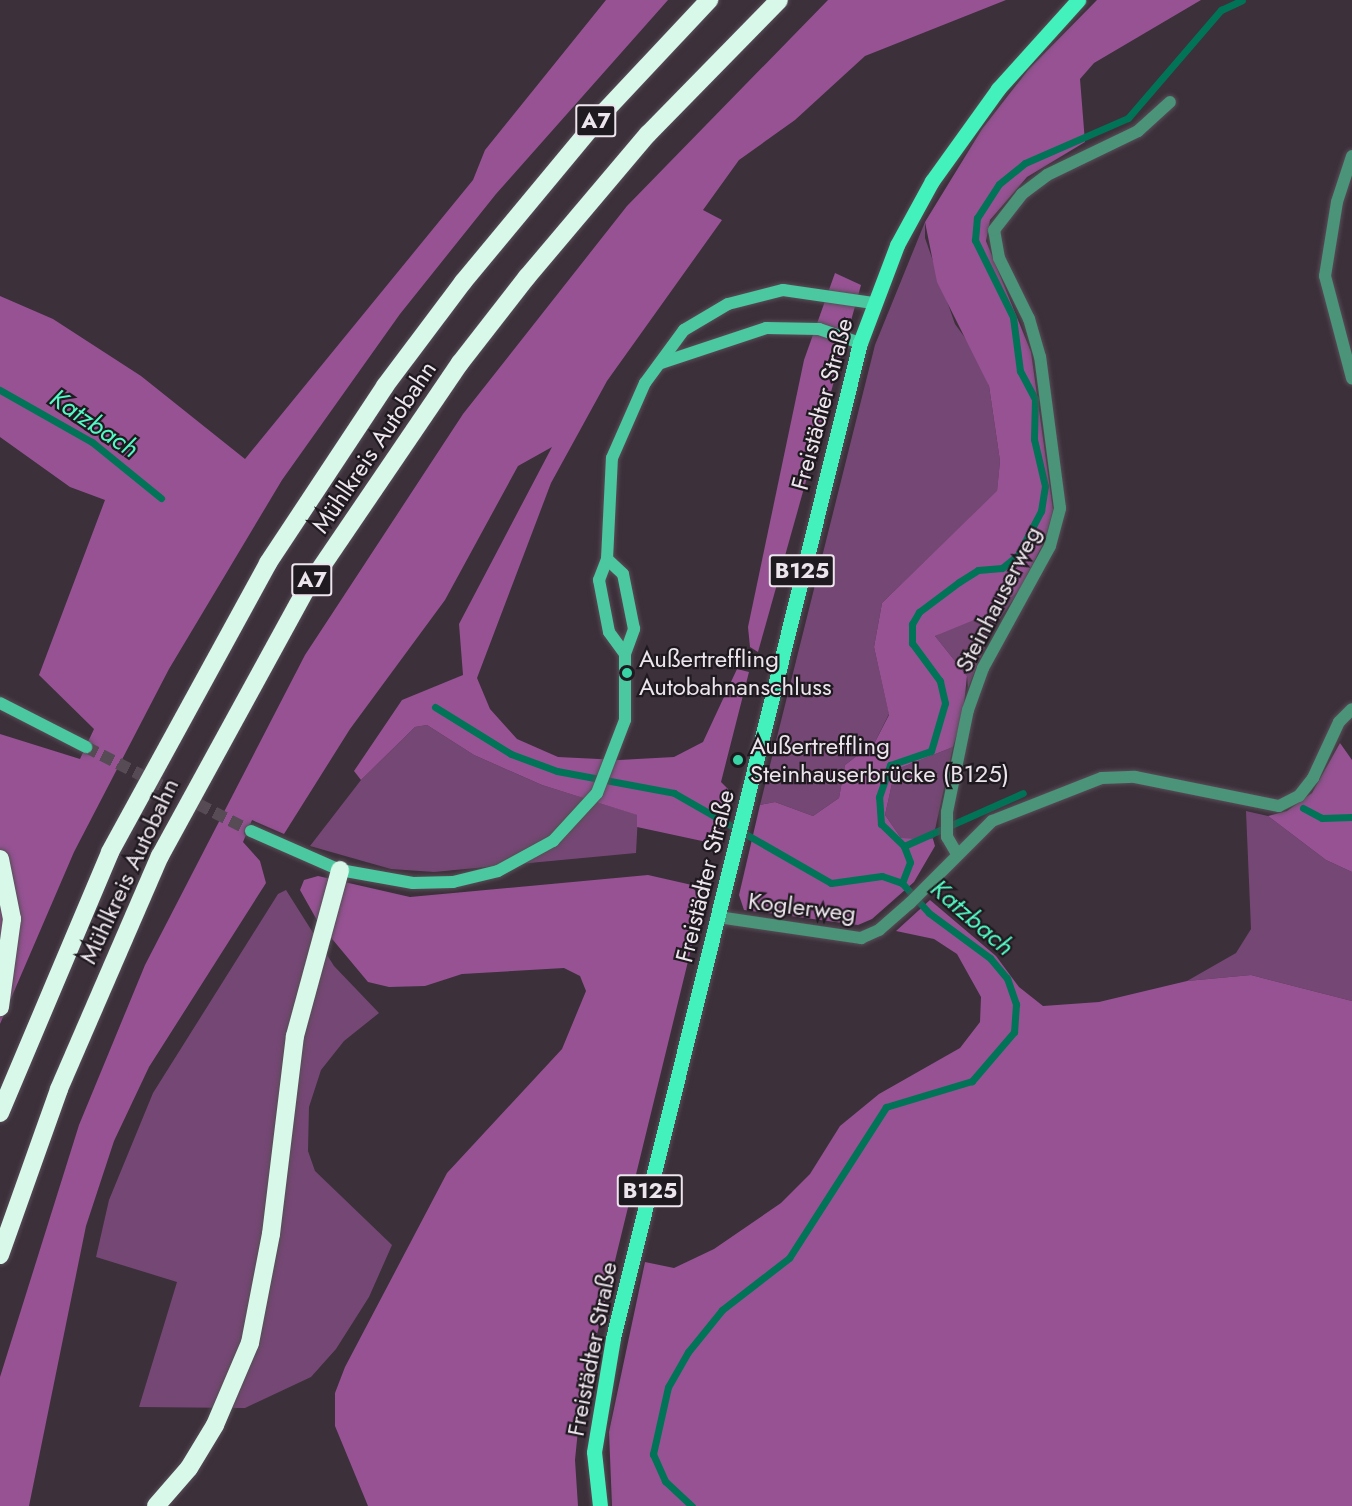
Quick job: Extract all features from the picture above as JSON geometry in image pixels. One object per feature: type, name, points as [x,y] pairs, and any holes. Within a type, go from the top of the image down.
[{"type":"highway","name":"Mühlkreis Autobahn","points":[[0,1113],[110,852],[268,563],[385,386],[463,282],[604,112],[709,0]]},
{"type":"highway","name":"Mühlkreis Autobahn","points":[[0,1255],[59,1089],[160,856],[307,588],[440,392],[527,276],[648,134],[778,0]]},
{"type":"highway","points":[[0,859],[12,919],[0,1007]]},
{"type":"highway","points":[[156,1506],[189,1468],[215,1425],[250,1343],[271,1234],[295,1036],[340,870]]},
{"type":"main road","name":"Freistädter Straße","points":[[600,1506],[594,1452],[599,1407],[860,343],[873,303],[913,215],[957,144],[1078,0]]},
{"type":"street","name":"Steinhauserweg","points":[[957,854],[947,837],[947,820],[959,749],[983,668],[1044,560],[1060,508],[1040,357],[1029,319],[999,258],[994,230],[1022,194],[1047,175],[1138,131],[1170,102]]},
{"type":"street","points":[[1352,156],[1335,212],[1325,276],[1352,378]]},
{"type":"street","points":[[625,654],[609,632],[602,607],[599,580],[607,559],[612,458],[634,401],[693,323],[757,295],[799,291],[873,303]]},
{"type":"street","points":[[661,363],[766,328],[819,329],[860,343]]},
{"type":"street","points":[[251,831],[340,870],[413,883],[482,876],[553,841],[597,793],[610,768],[625,720],[625,654],[634,629],[631,602],[623,574],[607,559]]},
{"type":"street","points":[[0,703],[86,747]]},
{"type":"street","name":"Koglerweg","points":[[718,917],[861,938],[879,930],[910,903],[992,821],[1102,778],[1156,781],[1257,805],[1279,806],[1299,796],[1339,722],[1352,709]]},
{"type":"shaded area","points":[[606,0],[668,0],[496,194],[400,314],[282,480],[169,669],[74,852],[0,1024],[0,734],[80,759],[94,729],[39,675],[105,500],[70,487],[0,437],[0,296],[53,319],[141,376],[245,459],[473,180],[485,150]]},
{"type":"shaded area","points":[[828,0],[1006,0],[865,56],[795,120],[739,160],[703,210],[722,220],[607,381],[551,483],[477,678],[490,709],[517,739],[558,757],[619,760],[674,757],[703,742],[737,669],[749,672],[721,782],[729,790],[716,844],[637,827],[637,815],[542,785],[474,755],[427,725],[415,727],[361,780],[354,771],[402,700],[463,675],[459,624],[552,447],[518,466],[445,600],[350,729],[284,834],[252,820],[243,842],[260,861],[266,883],[149,1067],[114,1141],[86,1226],[29,1506],[0,1506],[0,1377],[79,1125],[145,965],[305,655],[463,414],[627,206]]},
{"type":"shaded area","points":[[1097,0],[1201,0],[1094,63],[1080,79],[1085,142],[1027,177],[990,220],[986,241],[1031,352],[1053,510],[1046,538],[1019,591],[991,613],[935,636],[967,676],[963,714],[953,747],[895,770],[885,815],[901,838],[933,839],[935,846],[914,882],[872,919],[858,925],[744,910],[739,895],[760,805],[775,802],[813,816],[839,798],[845,765],[875,742],[889,715],[874,647],[882,603],[997,491],[1000,461],[989,386],[937,282],[925,222],[982,129],[1028,70]]},
{"type":"shaded area","points":[[925,222],[925,238],[955,324],[979,357],[989,386],[1000,461],[997,492],[882,603],[874,647],[889,714],[875,742],[845,765],[839,798],[813,816],[775,802],[760,805],[875,345]]},
{"type":"shaded area","points":[[835,273],[861,285],[758,652],[750,647],[748,627],[804,360]]},
{"type":"shaded area","points":[[1019,591],[992,630],[968,688],[967,676],[935,636]]},
{"type":"shaded area","points":[[427,725],[474,755],[542,785],[638,815],[636,853],[434,872],[391,869],[310,846],[361,780],[415,727]]},
{"type":"shaded area","points":[[1340,743],[1352,760],[1352,872],[1326,860],[1268,816],[1287,811],[1312,793]]},
{"type":"shaded area","points":[[953,747],[933,839],[901,838],[885,815],[895,770]]},
{"type":"shaded area","points":[[1246,811],[1268,816],[1326,860],[1352,872],[1352,1001],[1251,975],[1187,981],[1236,953],[1251,929]]},
{"type":"shaded area","points":[[648,875],[692,885],[702,904],[581,1400],[575,1460],[578,1506],[368,1506],[335,1426],[335,1393],[345,1367],[447,1173],[562,1049],[586,991],[580,976],[564,968],[462,974],[425,986],[389,987],[368,982],[318,922],[300,890],[304,880],[318,876],[410,897]]},
{"type":"shaded area","points":[[286,890],[334,966],[379,1013],[344,1041],[321,1070],[309,1107],[308,1151],[315,1171],[392,1245],[369,1297],[336,1349],[311,1377],[245,1408],[139,1407],[177,1282],[96,1257],[109,1200],[153,1093],[278,894]]},
{"type":"shaded area","points":[[930,900],[996,956],[1019,987],[1043,1006],[1099,1002],[1187,981],[1251,975],[1352,1001],[1352,1506],[612,1506],[609,1432],[645,1262],[674,1268],[714,1249],[781,1203],[810,1174],[840,1126],[879,1094],[960,1048],[980,1022],[981,997],[957,954],[934,939],[896,931]]},
{"type":"waterway","points":[[902,883],[910,862],[904,846],[881,824],[879,797],[890,765],[931,751],[945,703],[940,681],[912,643],[912,624],[919,612],[959,582],[978,570],[1002,568],[1018,555],[1041,511],[1045,486],[1034,439],[1035,399],[1020,371],[1013,317],[975,240],[977,218],[999,184],[1025,163],[1128,118],[1221,10],[1242,0]]},
{"type":"waterway","name":"Katzbach","points":[[0,390],[92,442],[161,498]]},
{"type":"waterway","name":"Katzbach","points":[[435,707],[511,754],[557,771],[674,793],[831,883],[882,876],[902,883],[929,913],[990,958],[1007,978],[1016,1004],[1014,1032],[972,1081],[886,1107],[789,1258],[722,1310],[688,1352],[668,1387],[653,1454],[665,1481],[692,1506]]},
{"type":"waterway","points":[[904,846],[1023,793]]},
{"type":"waterway","points":[[1303,808],[1322,818],[1352,817]]},
{"type":"tunnel","points":[[86,747],[251,831]]},
{"type":"place","name":"Außertreffling Autobahnanschluss","points":[[627,673]]},
{"type":"place","name":"Außertreffling Steinhauserbrücke (B125)","points":[[738,760]]}]
